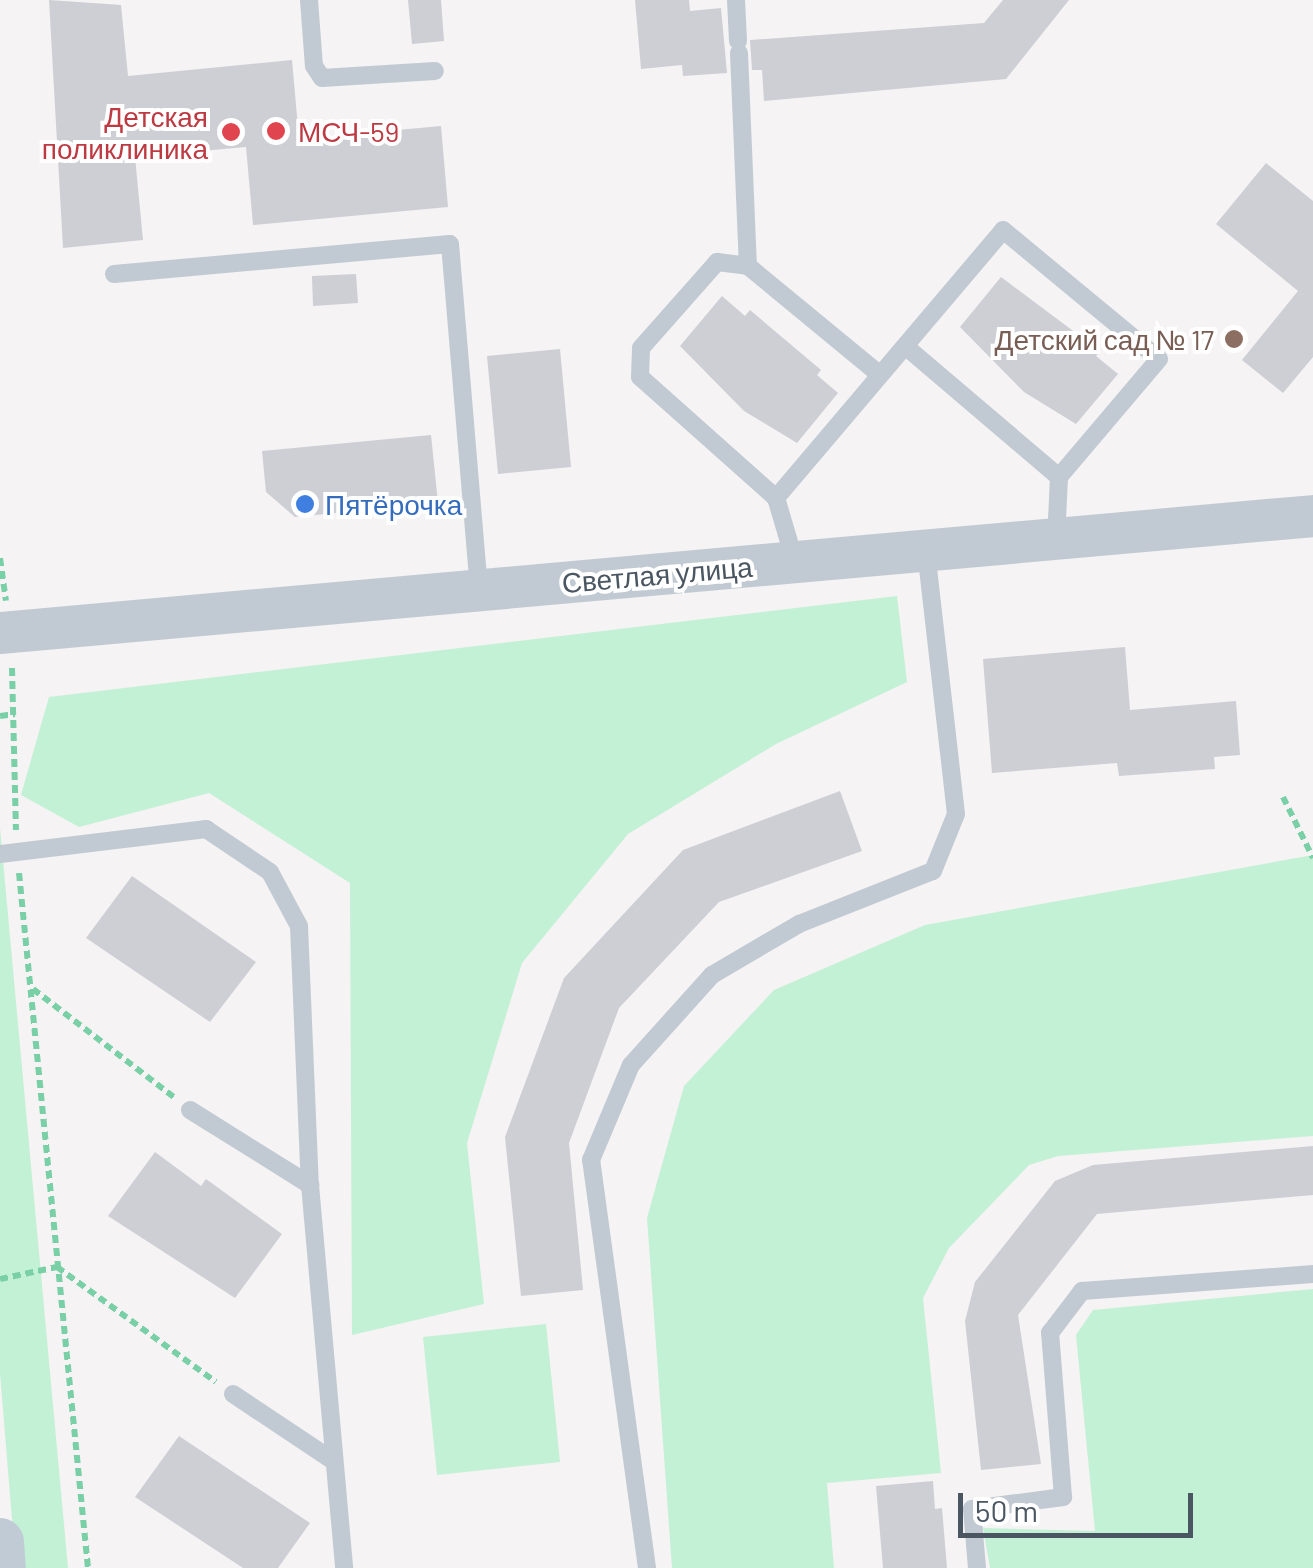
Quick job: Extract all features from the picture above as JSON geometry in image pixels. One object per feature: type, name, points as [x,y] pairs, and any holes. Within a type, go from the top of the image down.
[{"type":"main road","points":[[0,1542],[2,1568]]},
{"type":"street","name":"Светлая улица","points":[[5,633],[1313,516]]},
{"type":"lane","points":[[309,0],[314,66],[322,78],[435,71]]},
{"type":"lane","points":[[736,0],[748,266]]},
{"type":"lane","points":[[776,498],[1002,230],[1159,359],[1059,477],[1056,541]]},
{"type":"lane","points":[[114,274],[450,244],[479,590]]},
{"type":"lane","points":[[795,562],[776,498],[640,377],[641,348],[717,262],[748,266],[880,375]]},
{"type":"lane","points":[[905,346],[1059,477]]},
{"type":"lane","points":[[647,1568],[591,1160],[631,1065],[712,975],[799,924],[934,871],[956,814],[926,550]]},
{"type":"lane","points":[[8,852],[206,829],[270,872],[299,926],[310,1185],[344,1568]]},
{"type":"lane","points":[[190,1110],[310,1185]]},
{"type":"lane","points":[[977,1568],[972,1509],[1063,1497],[1050,1333],[1082,1291],[1313,1274]]},
{"type":"lane","points":[[233,1394],[332,1460]]},
{"type":"path","points":[[0,558],[14,714],[8,852],[32,988],[88,1568]]},
{"type":"path","points":[[0,716],[14,714]]},
{"type":"path","points":[[1283,797],[1313,858]]},
{"type":"path","points":[[32,988],[190,1110]]},
{"type":"path","points":[[0,1278],[56,1267],[233,1394]]},
{"type":"green space","points":[[897,596],[907,682],[776,744],[628,834],[522,963],[467,1143],[484,1304],[352,1335],[350,883],[209,793],[79,827],[21,795],[49,697]]},
{"type":"green space","points":[[0,828],[68,1568],[16,1568],[0,1373]]},
{"type":"green space","points":[[1313,855],[1313,1136],[1058,1156],[1029,1165],[949,1248],[923,1298],[941,1473],[827,1483],[834,1568],[672,1568],[647,1218],[684,1086],[774,990],[925,925]]},
{"type":"green space","points":[[1313,1289],[1313,1568],[990,1568],[983,1528],[1095,1531],[1076,1335],[1093,1310]]},
{"type":"green space","points":[[546,1324],[560,1462],[437,1475],[423,1337]]},
{"type":"building","points":[[49,0],[121,5],[128,76],[292,60],[299,139],[441,126],[448,207],[253,225],[246,147],[135,157],[143,240],[63,248]]},
{"type":"building","points":[[408,0],[441,0],[444,41],[412,44]]},
{"type":"building","points":[[635,0],[689,0],[690,11],[721,8],[727,73],[683,76],[682,65],[641,69]]},
{"type":"building","points":[[1003,0],[1069,0],[1006,79],[764,101],[762,70],[752,70],[750,40],[984,23]]},
{"type":"building","points":[[1266,163],[1313,201],[1313,357],[1283,393],[1242,360],[1298,291],[1216,224]]},
{"type":"building","points":[[356,274],[358,303],[313,306],[312,276]]},
{"type":"building","points":[[1001,277],[1100,351],[1096,356],[1118,374],[1076,424],[1024,392],[960,327]]},
{"type":"building","points":[[722,296],[745,316],[750,310],[821,370],[817,375],[838,393],[797,443],[744,411],[680,346]]},
{"type":"building","points":[[560,349],[571,467],[498,474],[487,356]]},
{"type":"building","points":[[431,435],[438,503],[295,517],[266,492],[262,451]]},
{"type":"building","points":[[1125,647],[1130,710],[1236,701],[1240,755],[1214,757],[1215,769],[1119,776],[1117,763],[992,773],[983,659]]},
{"type":"building","points":[[840,791],[862,851],[719,902],[619,1008],[569,1143],[583,1290],[521,1296],[505,1137],[564,978],[683,850]]},
{"type":"building","points":[[132,876],[256,962],[210,1022],[86,938]]},
{"type":"building","points":[[1313,1146],[1313,1195],[1097,1214],[1018,1315],[1041,1464],[981,1470],[965,1321],[975,1282],[1055,1181],[1093,1165]]},
{"type":"building","points":[[155,1152],[201,1186],[206,1179],[282,1234],[235,1298],[108,1216]]},
{"type":"building","points":[[179,1436],[310,1523],[278,1568],[243,1568],[135,1497]]},
{"type":"building","points":[[933,1481],[935,1509],[942,1508],[947,1568],[883,1568],[876,1486]]},
{"type":"place","name":"МСЧ-59","points":[[276,131]]},
{"type":"place","name":"Детская поликлиника","points":[[231,132]]},
{"type":"place","name":"Детский сад № 17","points":[[1234,339]]},
{"type":"place","name":"Пятёрочка","points":[[305,504]]}]
